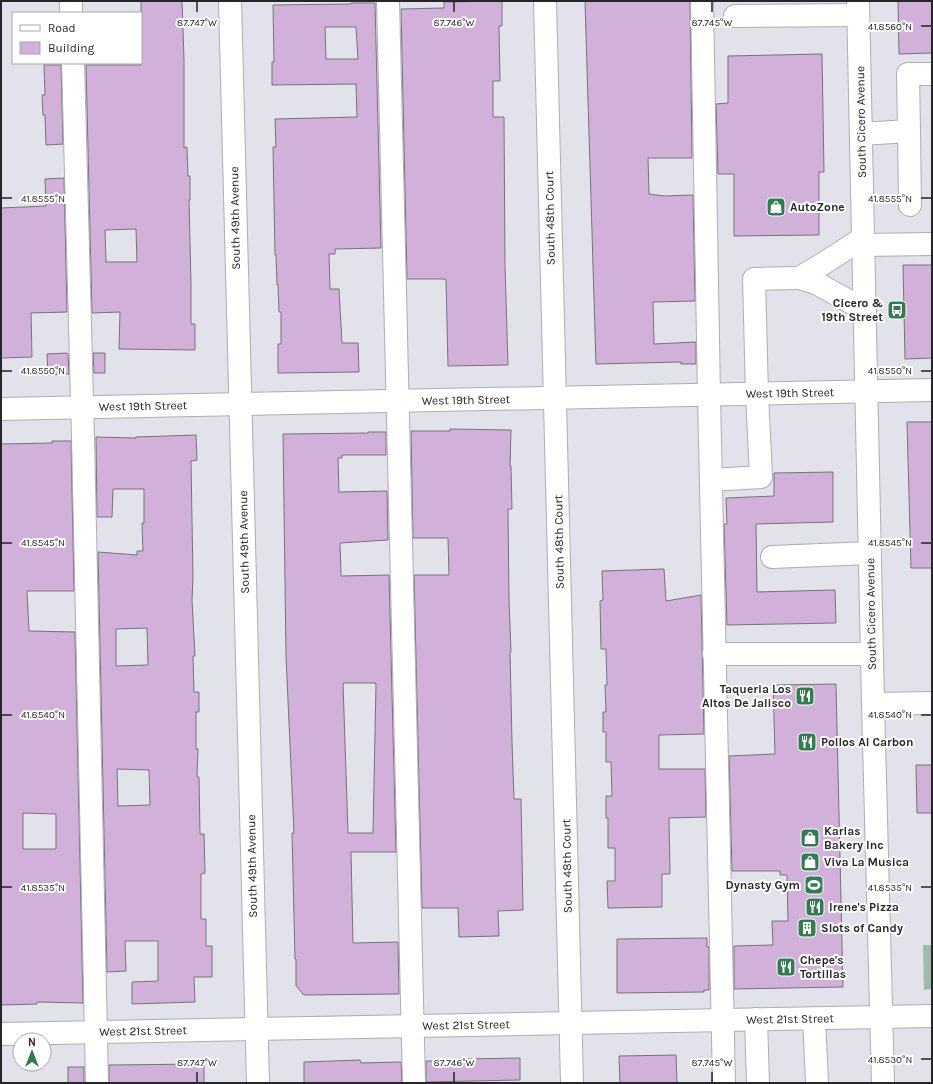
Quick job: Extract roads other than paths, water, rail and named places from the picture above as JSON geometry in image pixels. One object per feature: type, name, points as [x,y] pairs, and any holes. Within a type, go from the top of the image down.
[{"type":"street","points":[[71,1],[71,12]]},
{"type":"street","name":"South 49th Avenue","points":[[230,1],[258,1083]]},
{"type":"street","points":[[388,1],[414,1083]]},
{"type":"street","name":"South 48th Court","points":[[545,1],[572,1083]]},
{"type":"street","points":[[702,1],[708,395],[724,1083]]},
{"type":"street","points":[[735,16],[858,8]]},
{"type":"street","name":"South Cicero Avenue","points":[[858,8],[883,1083]]},
{"type":"street","points":[[73,64],[97,1083]]},
{"type":"street","points":[[910,205],[908,74],[932,74]]},
{"type":"street","points":[[861,134],[909,131]]},
{"type":"street","points":[[799,278],[863,241],[932,244]]},
{"type":"street","points":[[711,480],[761,477],[754,279],[799,278],[816,283],[864,310]]},
{"type":"street","name":"West 19th Street","points":[[1,409],[932,390]]},
{"type":"street","points":[[772,557],[870,553]]},
{"type":"street","points":[[714,654],[872,654]]},
{"type":"street","points":[[873,704],[932,703]]},
{"type":"street","name":"West 21st Street","points":[[1,1034],[932,1016]]},
{"type":"street","points":[[814,1018],[817,1083]]},
{"type":"street","points":[[756,1019],[758,1083]]},
{"type":"place","name":"AutoZone","points":[[776,207]]},
{"type":"place","name":"Cicero & 19th Street","points":[[897,310]]},
{"type":"place","name":"Taqueria Los Altos De Jalisco","points":[[805,696]]},
{"type":"place","name":"Pollos Al Carbon","points":[[807,742]]},
{"type":"place","name":"Karlas Bakery Inc","points":[[810,838]]},
{"type":"place","name":"Viva La Musica","points":[[810,862]]},
{"type":"place","name":"Dynasty Gym","points":[[814,885]]},
{"type":"place","name":"Irene's Pizza","points":[[815,907]]},
{"type":"place","name":"Slots of Candy","points":[[807,928]]},
{"type":"place","name":"Chepe's Tortillas","points":[[786,967]]}]
